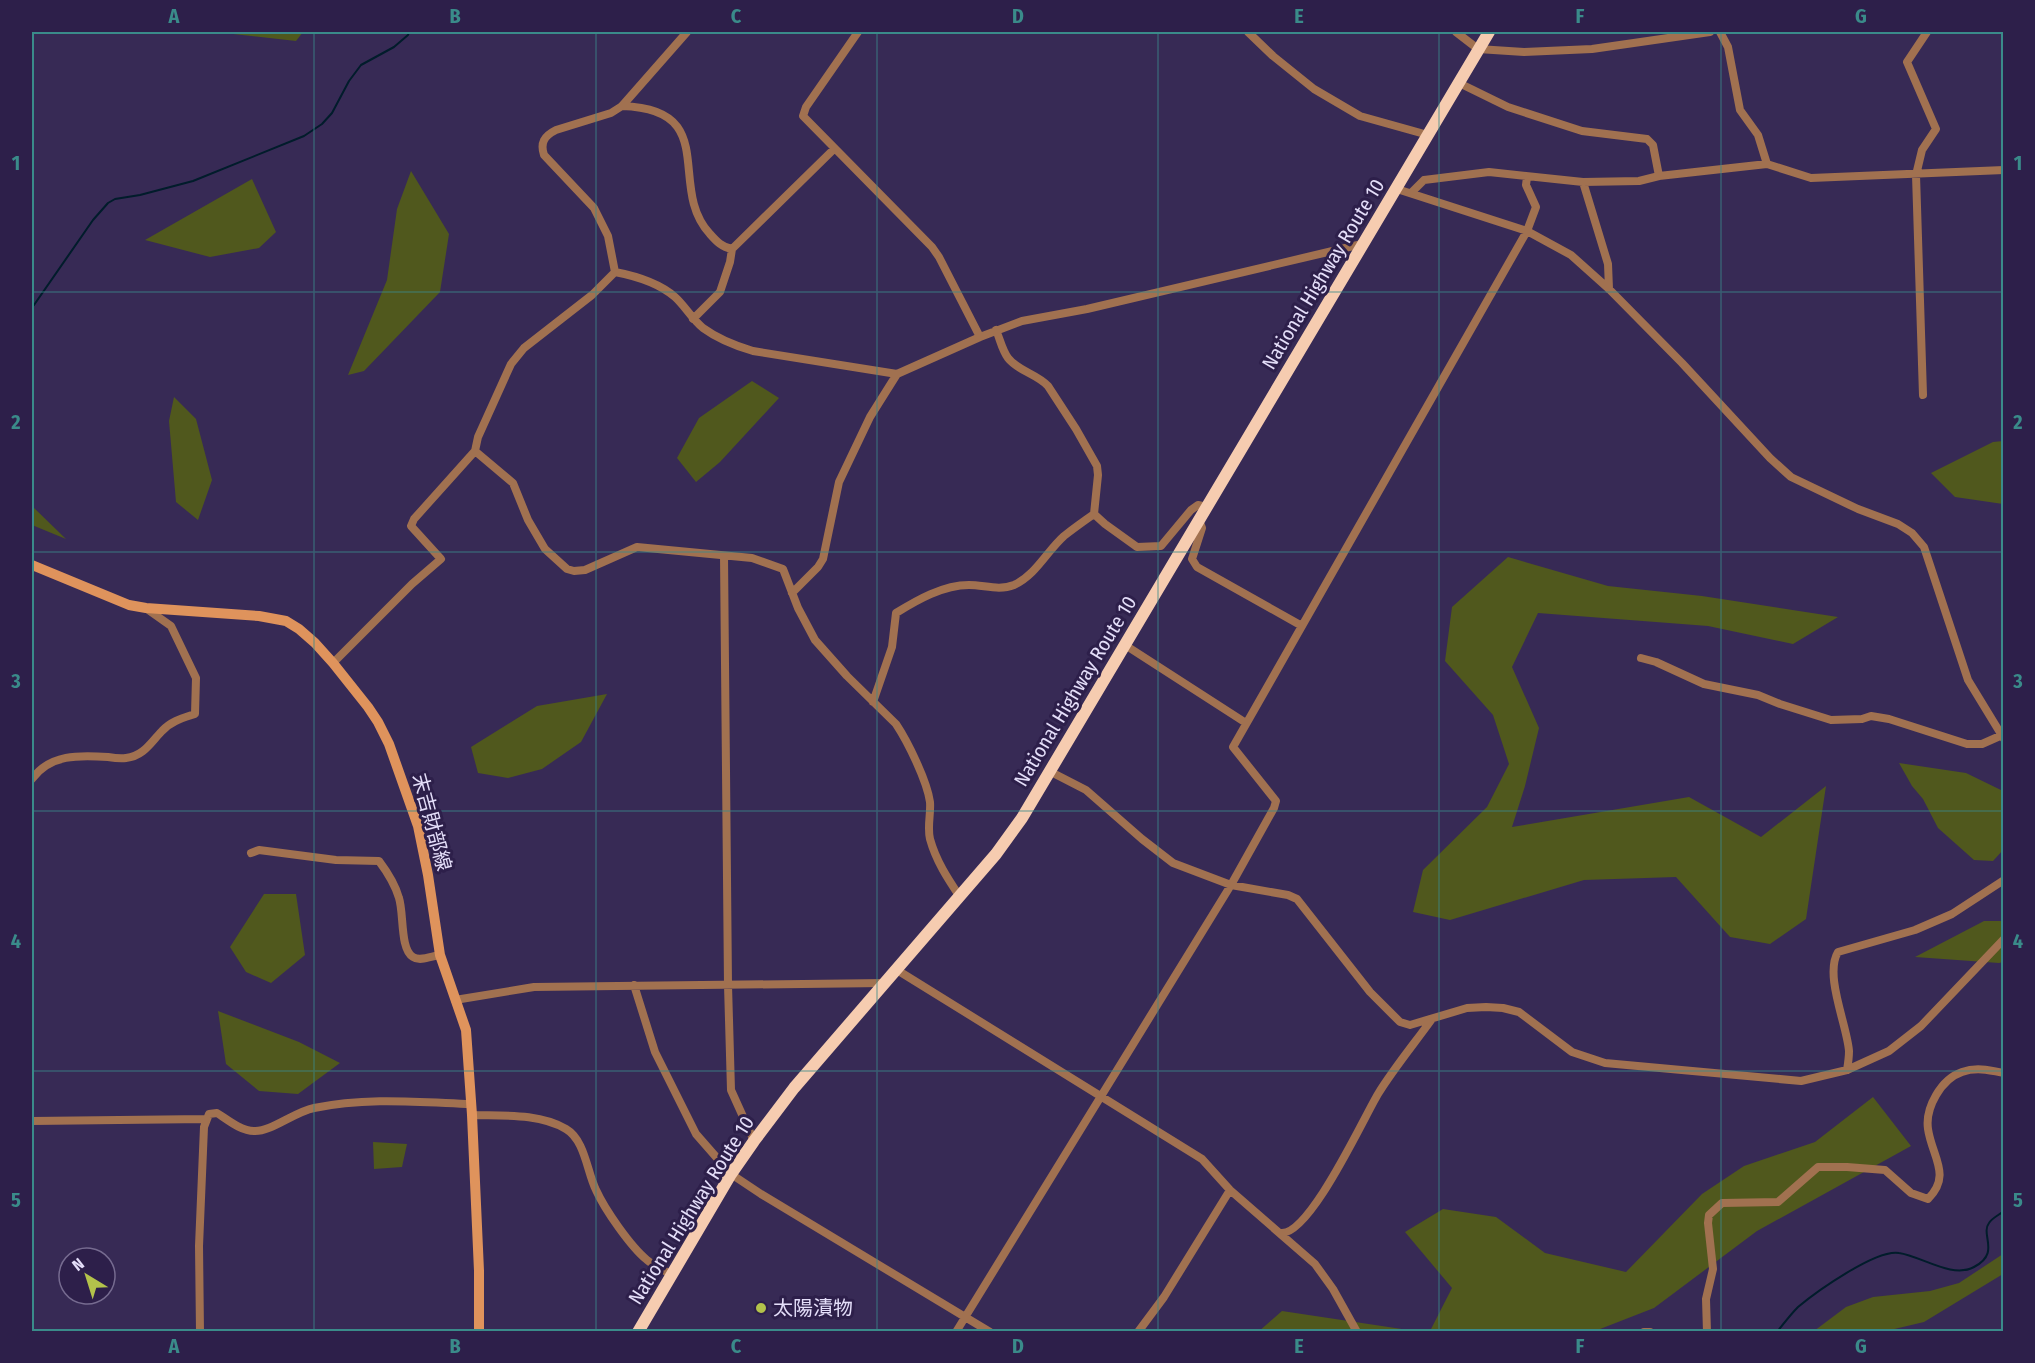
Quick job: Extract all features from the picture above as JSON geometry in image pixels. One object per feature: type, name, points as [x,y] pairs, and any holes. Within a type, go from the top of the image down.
[{"type":"highway","name":"National Highway Route 10","points":[[638,1332],[731,1174],[754,1141],[794,1088],[960,897],[1022,818],[1489,32]]},
{"type":"main road","name":"末吉財部線","points":[[32,565],[129,605],[259,616],[286,621],[315,642],[378,722],[408,793],[418,826],[440,955],[466,1030],[479,1271],[479,1332]]},
{"type":"street","points":[[615,273],[608,236],[594,208],[544,155],[542,148],[544,140],[548,134],[611,113],[622,106],[687,32]]},
{"type":"street","points":[[858,32],[803,116],[935,252],[980,337]]},
{"type":"street","points":[[1248,32],[1273,56],[1314,89],[1360,116],[1428,135]]},
{"type":"street","points":[[1456,32],[1478,49],[1524,52],[1592,49],[1710,32]]},
{"type":"street","points":[[1720,32],[1728,47],[1740,110],[1758,135],[1767,164]]},
{"type":"street","points":[[1923,395],[1916,175],[1922,150],[1936,129],[1907,62],[1927,32]]},
{"type":"street","points":[[1459,83],[1508,107],[1582,131],[1647,139],[1653,145],[1659,176]]},
{"type":"street","points":[[622,106],[656,112],[669,117],[678,127],[683,136],[699,218],[704,228],[718,243],[732,249]]},
{"type":"street","points":[[693,319],[720,292],[732,249],[834,149]]},
{"type":"street","points":[[1412,192],[1424,180],[1489,172],[1582,182],[1640,181],[1659,176],[1767,164],[1811,178],[2004,170]]},
{"type":"street","points":[[956,1332],[1231,885],[1276,801],[1233,747],[1527,231],[1536,207],[1526,185],[1527,177]]},
{"type":"street","points":[[1582,182],[1608,264],[1609,289]]},
{"type":"street","points":[[1397,189],[1527,231],[1571,255],[1609,289],[1682,363],[1770,458],[1791,477],[1858,509],[1898,524],[1912,533],[1924,547],[1968,680],[2002,737],[1982,744],[1967,744],[1889,719],[1870,716],[1862,719],[1831,720],[1758,695],[1704,684],[1656,662],[1641,658]]},
{"type":"street","points":[[615,273],[632,275],[660,287],[676,298],[693,319],[716,337],[753,351],[897,374],[996,330],[1022,321],[1087,309],[1362,244]]},
{"type":"street","points":[[333,663],[412,584],[441,559],[411,526],[414,519],[475,451],[478,437],[512,364],[524,348],[592,295],[615,273]]},
{"type":"street","points":[[873,702],[892,647],[896,613],[924,596],[957,586],[995,588],[1015,584],[1033,571],[1064,537],[1094,514],[1098,475],[1094,458],[1042,379],[1008,359],[996,330]]},
{"type":"street","points":[[792,593],[823,559],[839,482],[870,417],[897,374]]},
{"type":"street","points":[[475,451],[513,483],[528,520],[545,549],[567,569],[585,570],[637,547],[752,558],[780,567],[786,575],[802,618],[815,640],[827,656],[896,724],[902,733],[926,785],[930,802],[930,838],[941,869],[960,897]]},
{"type":"street","points":[[1094,514],[1137,547],[1161,546],[1191,510],[1198,505],[1207,507]]},
{"type":"street","points":[[1199,520],[1202,528],[1192,559],[1197,567],[1302,626]]},
{"type":"street","points":[[724,556],[731,1090],[754,1141]]},
{"type":"street","points":[[32,779],[52,761],[69,758],[128,758],[144,752],[163,729],[177,720],[195,714],[196,678],[171,626],[146,608]]},
{"type":"street","points":[[1125,645],[1246,723]]},
{"type":"street","points":[[1051,772],[1086,790],[1173,863],[1231,885],[1288,895],[1297,899],[1370,992],[1400,1022],[1410,1025],[1457,1010],[1486,1006],[1519,1012],[1572,1053],[1605,1063],[1802,1081],[1847,1070],[1889,1051],[1921,1026],[2004,939]]},
{"type":"street","points":[[251,853],[259,850],[336,860],[379,861],[391,877],[400,900],[405,949],[411,957],[419,959],[440,955]]},
{"type":"street","points":[[1847,1070],[1849,1051],[1834,976],[1834,959],[1838,952],[1915,930],[1952,914],[2004,880]]},
{"type":"street","points":[[897,970],[1202,1159],[1230,1190],[1314,1264],[1333,1288],[1357,1332]]},
{"type":"street","points":[[455,1000],[534,987],[885,983]]},
{"type":"street","points":[[634,986],[656,1052],[696,1134],[731,1174],[990,1332]]},
{"type":"street","points":[[1281,1233],[1294,1230],[1312,1209],[1337,1170],[1378,1095],[1432,1018]]},
{"type":"street","points":[[1707,1332],[1706,1299],[1713,1269],[1708,1222],[1713,1210],[1722,1203],[1778,1202],[1818,1167],[1885,1170],[1911,1193],[1928,1199],[1937,1190],[1941,1175],[1928,1128],[1930,1112],[1941,1087],[1960,1073],[1979,1069],[2004,1073]]},
{"type":"street","points":[[200,1332],[199,1246],[204,1127],[209,1114],[217,1113],[242,1129],[258,1131],[300,1111],[361,1100],[472,1110],[556,1124],[569,1130],[580,1145],[596,1191],[620,1228],[647,1260],[671,1274]]},
{"type":"street","points":[[32,1121],[206,1119]]},
{"type":"street","points":[[1138,1332],[1164,1297],[1230,1190]]},
{"type":"street","points":[[1644,1332],[1650,1332]]},
{"type":"green space","points":[[215,32],[303,32],[296,41]]},
{"type":"green space","points":[[411,171],[449,234],[440,292],[364,371],[348,375],[387,280],[397,209]]},
{"type":"green space","points":[[252,179],[276,232],[259,248],[210,257],[145,240]]},
{"type":"green space","points":[[752,381],[779,398],[720,462],[696,482],[677,458],[699,418]]},
{"type":"green space","points":[[174,397],[196,419],[212,480],[198,520],[176,502],[169,421]]},
{"type":"green space","points":[[2003,441],[2003,504],[1955,497],[1931,473],[1993,442]]},
{"type":"green space","points":[[32,506],[66,539],[32,525]]},
{"type":"green space","points":[[1508,557],[1608,586],[1702,596],[1838,617],[1793,644],[1708,626],[1538,613],[1512,667],[1539,728],[1512,827],[1689,797],[1761,837],[1826,786],[1806,919],[1770,944],[1730,937],[1676,877],[1584,880],[1450,920],[1413,912],[1423,870],[1487,807],[1509,764],[1493,715],[1445,661],[1452,607]]},
{"type":"green space","points":[[607,694],[581,742],[542,769],[508,778],[478,773],[471,747],[537,706]]},
{"type":"green space","points":[[1899,763],[1966,773],[2003,791],[2003,850],[1993,861],[1974,860],[1938,828],[1923,799],[1912,786]]},
{"type":"green space","points":[[264,894],[296,894],[305,955],[271,983],[246,972],[230,947]]},
{"type":"green space","points":[[1984,921],[2003,921],[2003,962],[1915,957]]},
{"type":"green space","points":[[218,1011],[299,1042],[340,1063],[298,1094],[259,1091],[226,1064]]},
{"type":"green space","points":[[1873,1097],[1911,1146],[1757,1231],[1654,1308],[1595,1331],[1430,1331],[1452,1288],[1405,1232],[1443,1209],[1496,1217],[1545,1253],[1626,1272],[1702,1194],[1744,1166],[1815,1142]]},
{"type":"green space","points":[[373,1142],[407,1144],[402,1167],[374,1169]]},
{"type":"green space","points":[[2003,1254],[2003,1274],[1924,1322],[1886,1331],[1814,1331],[1846,1307],[1873,1297],[1930,1291],[1959,1283]]},
{"type":"green space","points":[[1282,1311],[1415,1331],[1258,1332]]},
{"type":"waterway","points":[[32,306],[93,220],[108,203],[115,199],[193,181],[304,136],[322,124],[332,113],[349,81],[361,65],[394,47],[409,32]]},
{"type":"waterway","points":[[1777,1332],[1795,1310],[1807,1300],[1832,1282],[1876,1258],[1899,1253],[1946,1269],[1965,1270],[1974,1267],[1986,1256],[1989,1223],[2004,1211]]},
{"type":"place","name":"太陽漬物","points":[[761,1308]]}]
